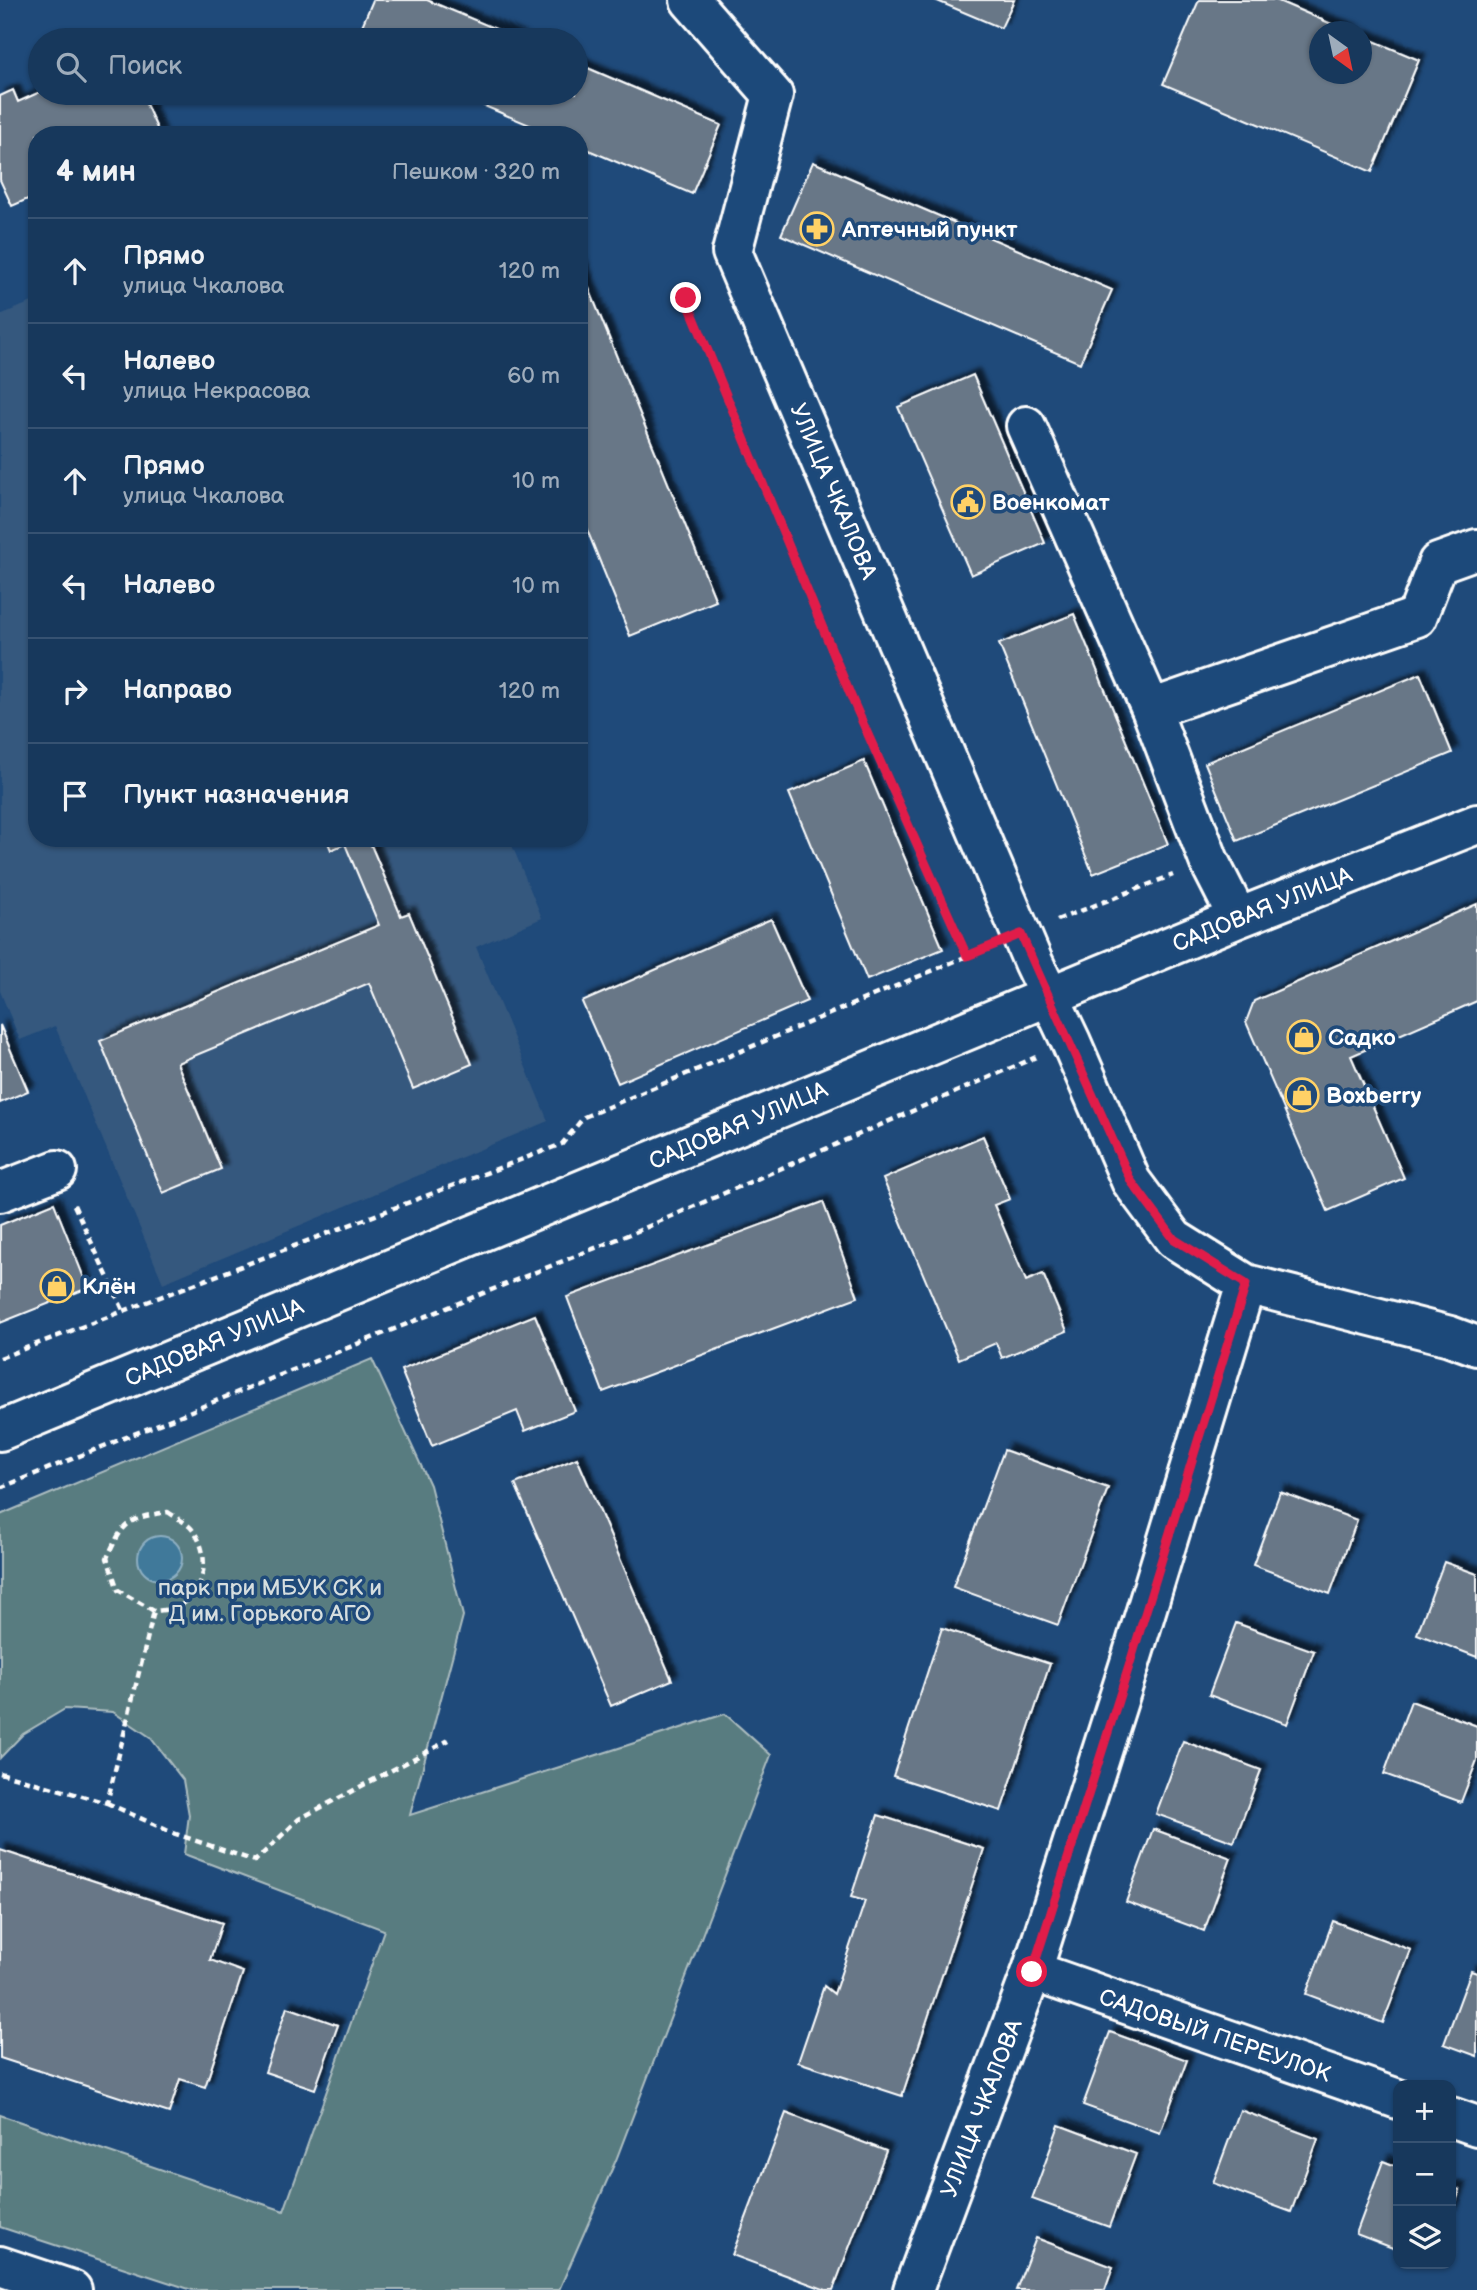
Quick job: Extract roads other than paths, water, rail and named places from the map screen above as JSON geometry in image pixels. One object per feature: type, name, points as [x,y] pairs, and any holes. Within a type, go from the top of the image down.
[{"type":"street","name":"УЛИЦА ЧКАЛОВА","points":[[690,0],[773,95],[732,252],[1021,934],[1131,1181],[1174,1239],[1246,1284],[1450,1336],[1477,1346]]},
{"type":"street","points":[[1026,426],[1151,709],[1209,860],[1238,918]]},
{"type":"street","points":[[1151,709],[1417,618],[1438,563],[1477,550]]},
{"type":"street","name":"САДОВАЯ УЛИЦА","points":[[0,1432],[1238,918],[1477,824]]},
{"type":"street","points":[[0,1192],[57,1170]]},
{"type":"street","name":"УЛИЦА ЧКАЛОВА","points":[[913,2290],[1032,1972],[1246,1284]]},
{"type":"street","name":"САДОВЫЙ ПЕРЕУЛОК","points":[[1032,1972],[1393,2097]]},
{"type":"street","points":[[1456,2119],[1477,2126]]},
{"type":"street","points":[[0,2266],[72,2290]]},
{"type":"place","name":"Аптечный пункт","points":[[817,229]]},
{"type":"place","name":"Военкомат","points":[[968,502]]},
{"type":"place","name":"Садко","points":[[1304,1037]]},
{"type":"place","name":"Boxberry","points":[[1302,1095]]},
{"type":"place","name":"Клён","points":[[57,1286]]},
{"type":"park label","name":"парк при МБУК СК и Д им. Горького АГО","points":[[270,1600]]}]
